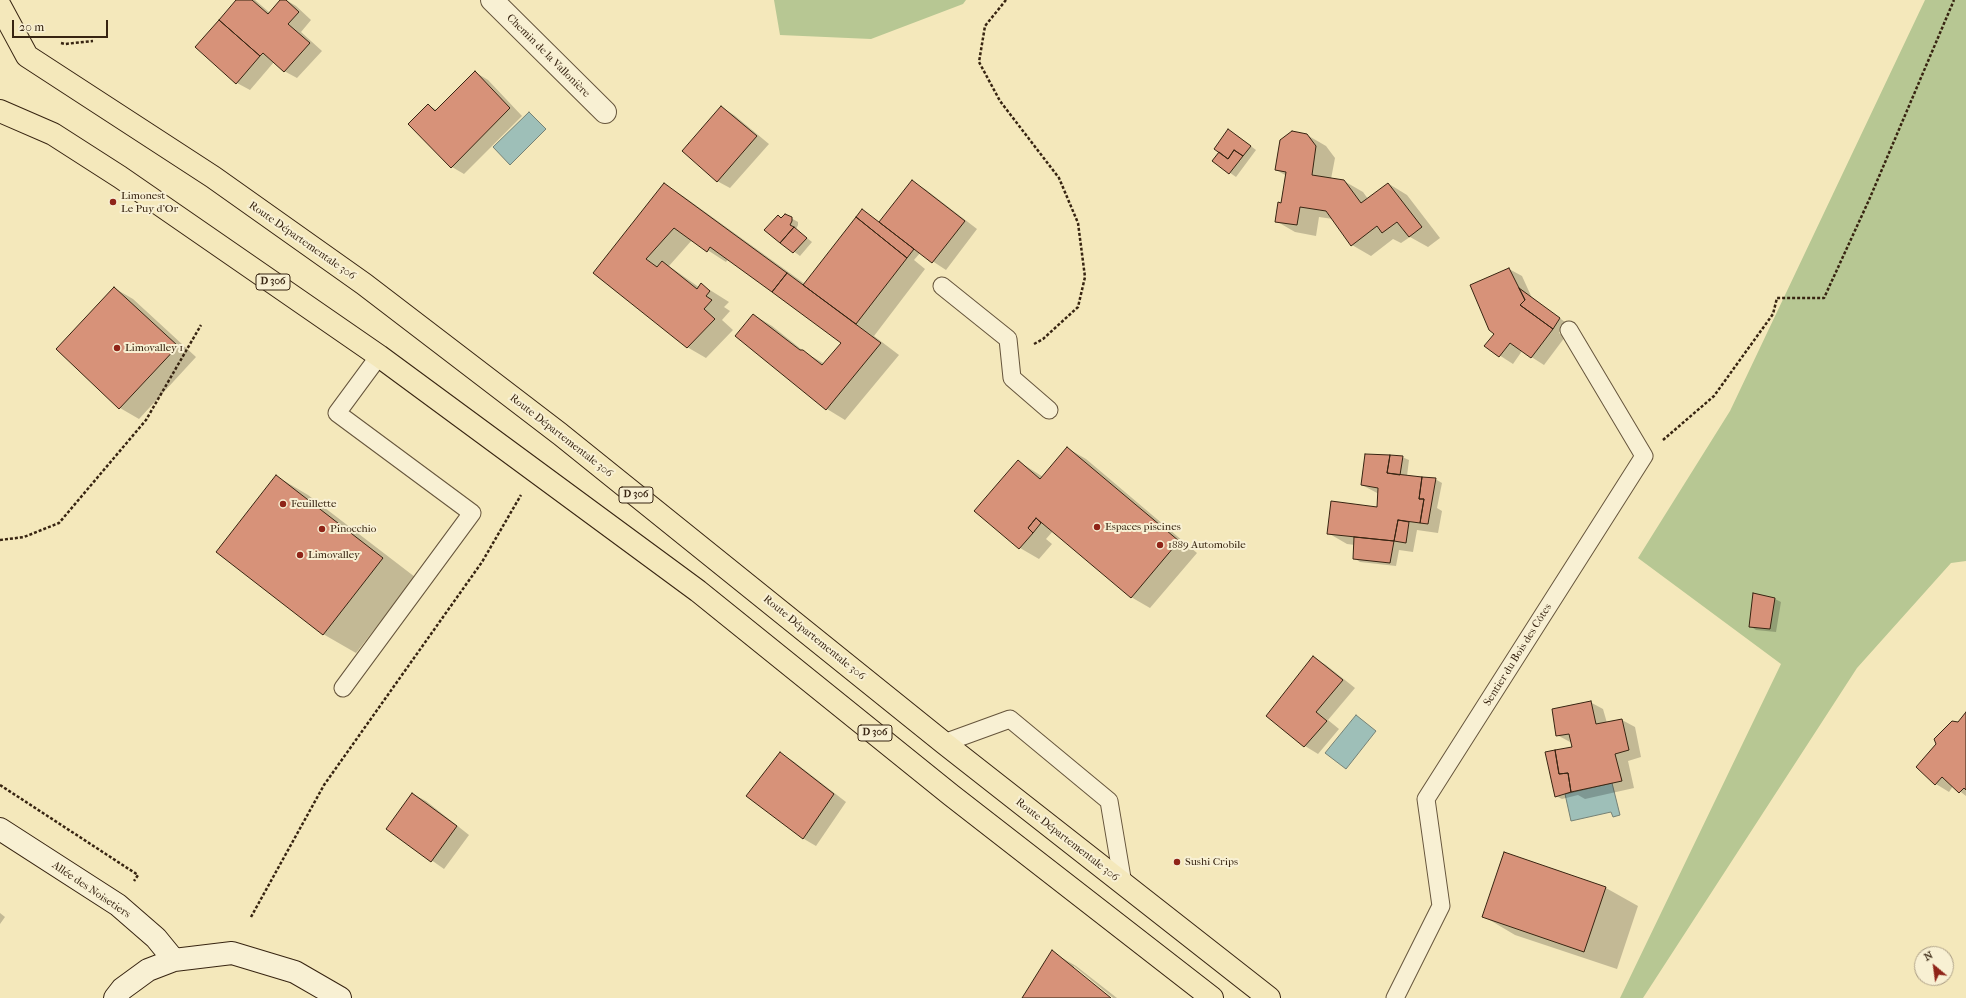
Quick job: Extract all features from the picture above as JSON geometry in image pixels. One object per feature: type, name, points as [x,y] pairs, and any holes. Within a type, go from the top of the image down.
[{"type":"main road","name":"Route Départementale 306","points":[[0,6],[27,56],[213,178],[364,284],[560,434],[944,743],[1269,998]]},
{"type":"main road","name":"D 306","points":[[0,111],[53,134],[120,177],[379,356],[698,591],[951,795],[1212,998]]},
{"type":"street","name":"Chemin de la Vallonière","points":[[492,0],[605,112]]},
{"type":"street","name":"Allée des Noisetiers","points":[[0,829],[118,905],[156,938],[174,960]]},
{"type":"street","points":[[115,998],[122,989],[148,970],[174,960],[232,952],[295,972],[340,998]]},
{"type":"lane","points":[[942,286],[1008,339],[1012,378],[1049,410]]},
{"type":"lane","points":[[1569,330],[1644,456]]},
{"type":"lane","points":[[342,688],[472,513],[337,413],[379,356]]},
{"type":"lane","name":"Sentier du Bois des Côtes","points":[[1395,998],[1441,906],[1426,798],[1644,456]]},
{"type":"lane","points":[[944,743],[1010,719],[1109,801],[1123,884]]},
{"type":"path","points":[[1006,0],[985,26],[979,62],[1000,101],[1059,178],[1078,223],[1084,277],[1078,307],[1043,339],[1010,355]]},
{"type":"path","points":[[1644,456],[1714,396],[1773,314],[1777,298],[1824,298],[1869,200],[1954,0]]},
{"type":"path","points":[[57,42],[65,44],[93,41]]},
{"type":"path","points":[[0,540],[24,537],[59,523],[146,420],[201,325]]},
{"type":"path","points":[[252,917],[324,785],[482,562],[535,471]]},
{"type":"path","points":[[0,785],[138,875],[118,905]]},
{"type":"green space","points":[[774,0],[966,0],[963,4],[871,39],[780,35]]},
{"type":"green space","points":[[1925,0],[1966,0],[1966,561],[1951,563],[1857,668],[1643,998],[1620,998],[1781,664],[1638,558],[1730,411]]},
{"type":"water","points":[[529,112],[546,129],[510,165],[493,147]]},
{"type":"water","points":[[1356,715],[1376,731],[1346,769],[1325,753]]},
{"type":"water","points":[[1612,783],[1620,815],[1613,817],[1611,812],[1571,821],[1565,794]]},
{"type":"building","points":[[236,0],[252,0],[268,14],[280,0],[286,0],[299,12],[288,24],[310,43],[284,72],[263,53],[260,56],[219,20]]},
{"type":"building","points":[[219,20],[260,56],[236,84],[195,47]]},
{"type":"building","points":[[475,71],[510,108],[451,168],[408,124],[428,104],[435,111]]},
{"type":"building","points":[[721,106],[757,136],[717,182],[682,151]]},
{"type":"building","points":[[1228,129],[1251,146],[1243,156],[1234,150],[1228,159],[1214,149]]},
{"type":"building","points":[[1292,131],[1307,134],[1316,146],[1312,175],[1344,180],[1361,203],[1388,183],[1422,227],[1409,237],[1397,222],[1382,233],[1377,226],[1351,246],[1326,211],[1300,207],[1297,225],[1275,222],[1278,202],[1281,203],[1286,172],[1275,170],[1280,140]]},
{"type":"building","points":[[1234,150],[1243,156],[1229,174],[1212,161],[1219,152],[1228,159]]},
{"type":"building","points":[[912,180],[965,221],[932,263],[879,222]]},
{"type":"building","points":[[664,183],[787,273],[772,292],[710,247],[707,252],[674,228],[646,259],[657,267],[662,261],[697,289],[701,283],[710,291],[706,296],[712,300],[704,309],[715,319],[687,348],[593,273]]},
{"type":"building","points":[[862,209],[914,249],[907,258],[856,217]]},
{"type":"building","points":[[785,214],[792,217],[790,225],[794,227],[780,243],[764,230],[778,215],[781,218]]},
{"type":"building","points":[[856,217],[907,258],[856,324],[803,285]]},
{"type":"building","points":[[794,227],[807,238],[793,253],[780,243]]},
{"type":"building","points":[[1509,268],[1525,300],[1520,305],[1553,329],[1531,358],[1510,343],[1499,357],[1484,346],[1494,334],[1489,330],[1470,285]]},
{"type":"building","points":[[787,273],[881,343],[826,410],[735,336],[753,314],[822,365],[841,343],[772,292]]},
{"type":"building","name":"Limovalley 1","points":[[114,287],[178,346],[119,409],[56,349]]},
{"type":"building","points":[[1519,288],[1560,318],[1553,329],[1520,305],[1525,300]]},
{"type":"building","points":[[1067,447],[1179,541],[1131,598],[1036,518],[1028,528],[1033,533],[1019,549],[974,511],[1018,460],[1040,479]]},
{"type":"building","points":[[1365,454],[1390,455],[1387,473],[1422,477],[1419,499],[1424,499],[1420,523],[1398,520],[1394,541],[1327,534],[1331,501],[1377,507],[1378,488],[1361,485]]},
{"type":"building","points":[[1390,455],[1403,456],[1400,475],[1387,473]]},
{"type":"building","name":"Limovalley","points":[[276,475],[383,558],[323,635],[216,552]]},
{"type":"building","points":[[1422,477],[1436,478],[1428,524],[1420,523],[1424,499],[1419,499]]},
{"type":"building","points":[[1036,518],[1041,523],[1033,533],[1028,528]]},
{"type":"building","points":[[1398,520],[1409,522],[1406,543],[1394,541]]},
{"type":"building","points":[[1354,537],[1394,541],[1390,563],[1353,559]]},
{"type":"building","points":[[1753,593],[1775,598],[1770,629],[1749,627]]},
{"type":"building","points":[[1313,656],[1343,680],[1316,712],[1327,721],[1304,747],[1266,716]]},
{"type":"building","points":[[1591,701],[1596,724],[1622,719],[1629,750],[1615,754],[1622,781],[1571,792],[1568,773],[1559,774],[1555,750],[1572,747],[1569,734],[1556,736],[1552,709]]},
{"type":"building","points":[[1966,712],[1966,790],[1964,788],[1959,793],[1942,777],[1935,785],[1916,767],[1936,744],[1934,739],[1952,721],[1958,722]]},
{"type":"building","points":[[1555,750],[1559,774],[1568,773],[1571,792],[1555,797],[1545,752]]},
{"type":"building","points":[[780,752],[834,794],[803,839],[746,796]]},
{"type":"building","points":[[412,793],[457,826],[431,862],[386,829]]},
{"type":"building","points":[[1504,852],[1606,887],[1584,952],[1482,917]]},
{"type":"building","points":[[1052,950],[1111,998],[1022,998]]},
{"type":"place","name":"Limonest Le Puy d'Or","points":[[113,202]]},
{"type":"place","name":"Limovalley 1","points":[[117,348]]},
{"type":"place","name":"Feuillette","points":[[283,504]]},
{"type":"place","name":"Espaces piscines","points":[[1097,527]]},
{"type":"place","name":"Pinocchio","points":[[322,529]]},
{"type":"place","name":"1889 Automobile","points":[[1160,545]]},
{"type":"place","name":"Limovalley","points":[[300,555]]},
{"type":"place","name":"Sushi Crips","points":[[1177,862]]}]
